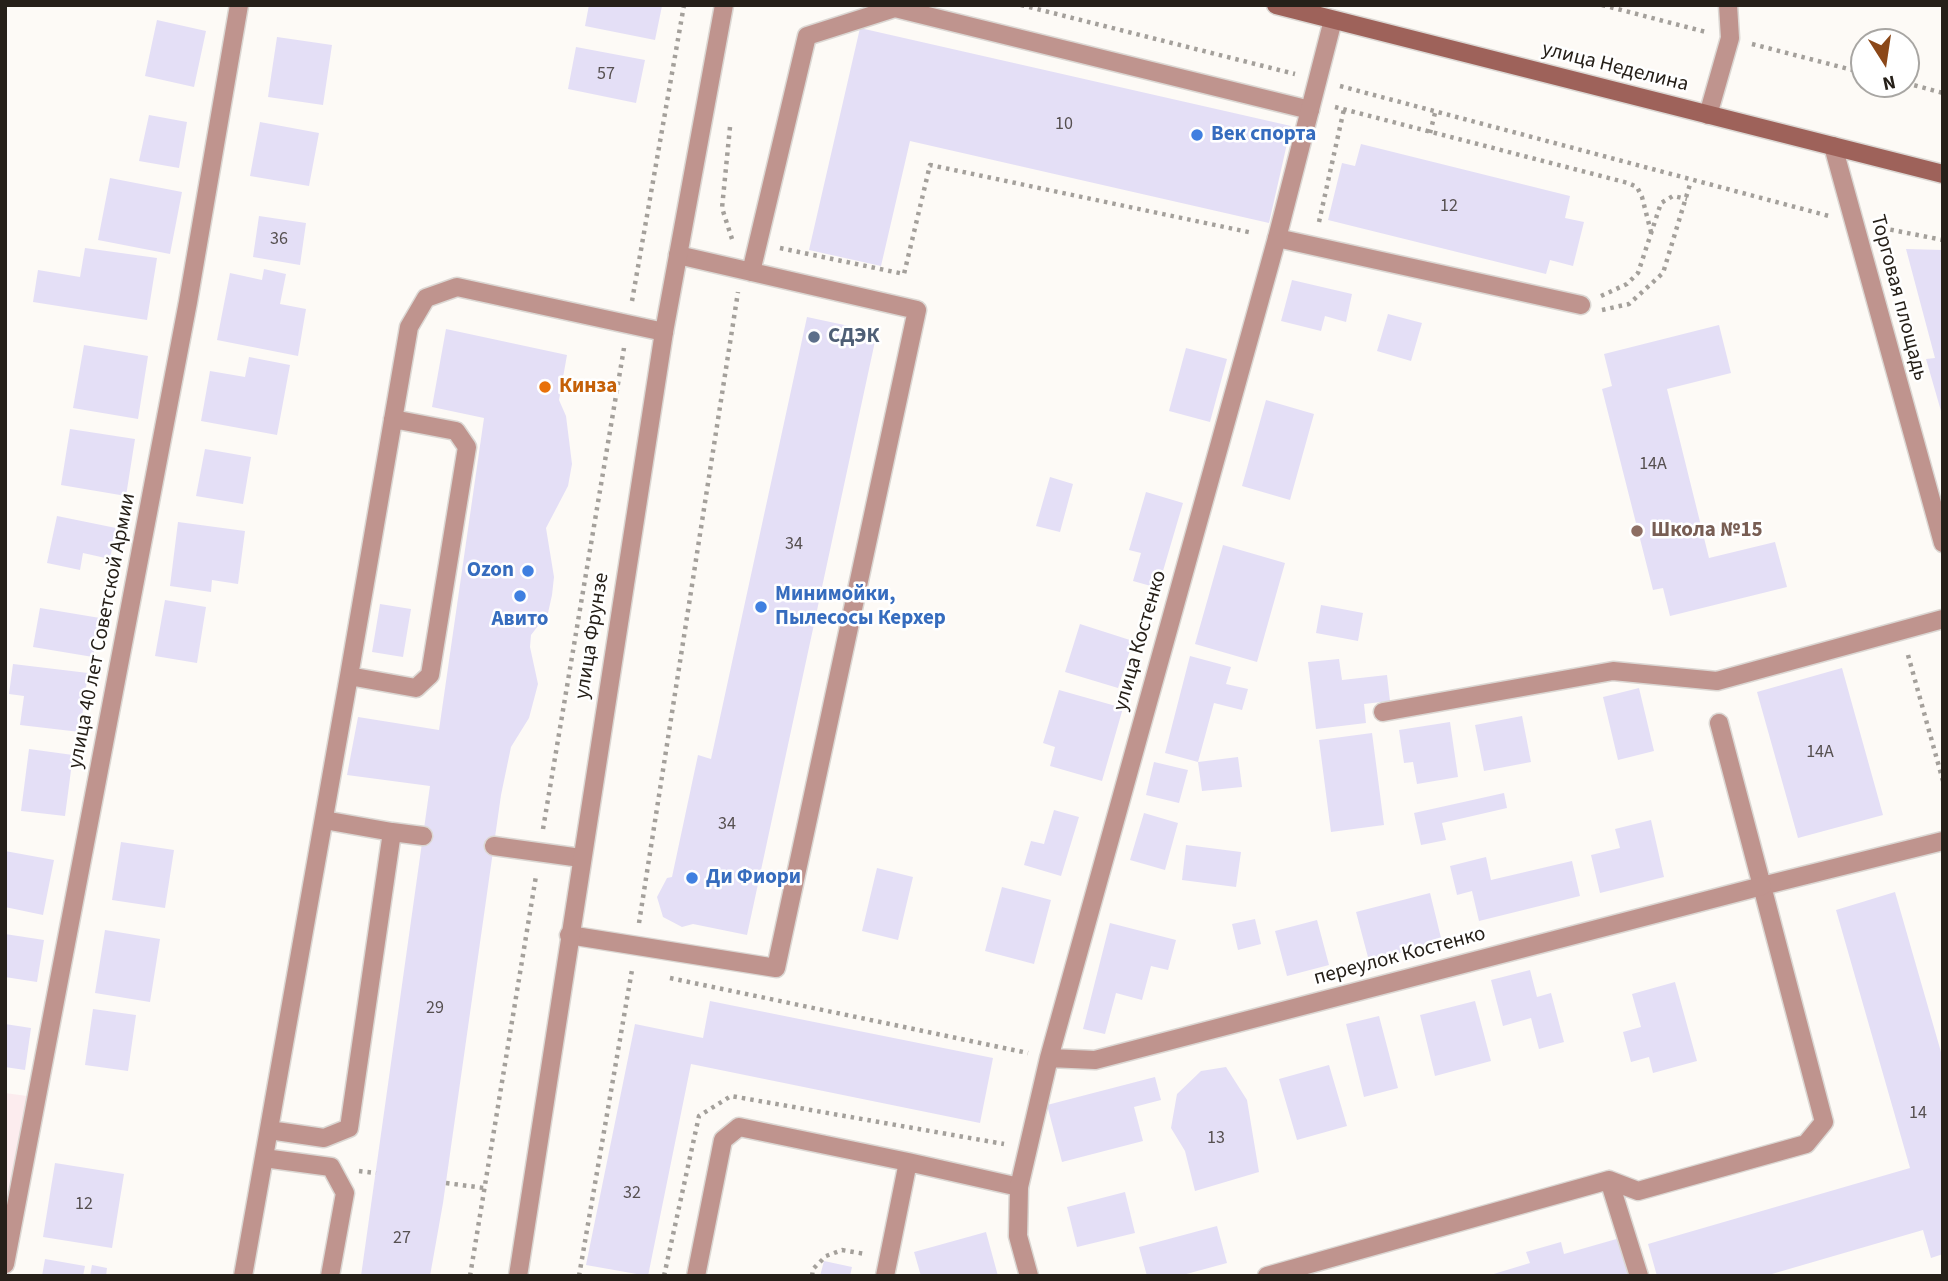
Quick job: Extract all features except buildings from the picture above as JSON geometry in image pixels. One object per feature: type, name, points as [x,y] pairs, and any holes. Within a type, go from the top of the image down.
[{"type":"main road","name":"улица Неделина","points":[[1276,5],[1943,174]]},
{"type":"street","name":"улица 40 лет Советской Армии","points":[[5,1264],[188,302],[239,5]]},
{"type":"street","name":"улица Фрунзе","points":[[518,1276],[664,332],[724,5]]},
{"type":"street","points":[[1708,115],[1730,38],[1728,5]]},
{"type":"street","points":[[746,270],[807,36],[895,8],[1311,106]]},
{"type":"street","name":"улица Костенко","points":[[1029,1276],[1018,1236],[1019,1187],[1049,1058],[1277,238],[1333,20]]},
{"type":"street","name":"Торговая площадь","points":[[1833,146],[1942,534]]},
{"type":"street","points":[[1277,238],[1581,305]]},
{"type":"street","points":[[569,935],[776,968],[917,310],[678,255]]},
{"type":"street","points":[[243,1276],[409,327],[426,298],[457,287],[664,332]]},
{"type":"street","points":[[349,676],[416,688],[430,675],[467,447],[456,431],[393,419]]},
{"type":"street","points":[[1383,712],[1613,671],[1717,681],[1943,619]]},
{"type":"street","points":[[1267,1276],[1609,1180],[1638,1191],[1664,1184],[1806,1144],[1824,1122],[1719,723]]},
{"type":"street","points":[[324,820],[423,836]]},
{"type":"street","points":[[269,1130],[324,1138],[349,1128],[392,832]]},
{"type":"street","name":"переулок Костенко","points":[[1049,1058],[1095,1060],[1943,841]]},
{"type":"street","points":[[494,846],[581,858]]},
{"type":"street","points":[[696,1276],[723,1140],[739,1127],[1019,1187]]},
{"type":"street","points":[[264,1158],[331,1167],[345,1193],[330,1276]]},
{"type":"street","points":[[885,1276],[908,1162]]},
{"type":"street","points":[[1609,1180],[1639,1276]]},
{"type":"path","points":[[470,1276],[539,852],[684,5]]},
{"type":"path","points":[[1021,5],[1318,80],[1691,181],[1854,222],[1943,240]]},
{"type":"path","points":[[1920,87],[1943,93]]},
{"type":"path","points":[[1311,106],[1344,109],[1628,183],[1637,187],[1642,197],[1651,232]]},
{"type":"path","points":[[1314,247],[1344,109]]},
{"type":"path","points":[[1430,133],[1436,113]]},
{"type":"path","points":[[579,1276],[636,946],[746,270],[722,208],[731,114]]},
{"type":"path","points":[[788,250],[904,274],[930,165],[1277,238]]},
{"type":"path","points":[[1581,305],[1597,310],[1622,307],[1649,289],[1663,273],[1691,181]]},
{"type":"path","points":[[1581,305],[1634,279],[1643,260],[1661,203],[1673,196],[1687,199]]},
{"type":"path","points":[[1901,630],[1943,781]]},
{"type":"path","points":[[683,983],[1049,1058]]},
{"type":"path","points":[[907,1125],[1028,1148]]},
{"type":"path","points":[[446,1183],[484,1188]]},
{"type":"path","points":[[812,1276],[820,1259],[842,1251],[889,1257]]},
{"type":"shaded area","points":[[5,1093],[27,1096],[5,1213]]},
{"type":"place","name":"Век спорта","points":[[1197,135]]},
{"type":"place","name":"СДЭК","points":[[814,337]]},
{"type":"place","name":"Кинза","points":[[545,387]]},
{"type":"place","name":"Школа №15","points":[[1637,531]]},
{"type":"place","name":"Ozon","points":[[528,571]]},
{"type":"place","name":"Авито","points":[[520,596]]},
{"type":"place","name":"Минимойки, Пылесосы Керхер","points":[[761,607]]},
{"type":"place","name":"Ди Фиори","points":[[692,878]]}]
